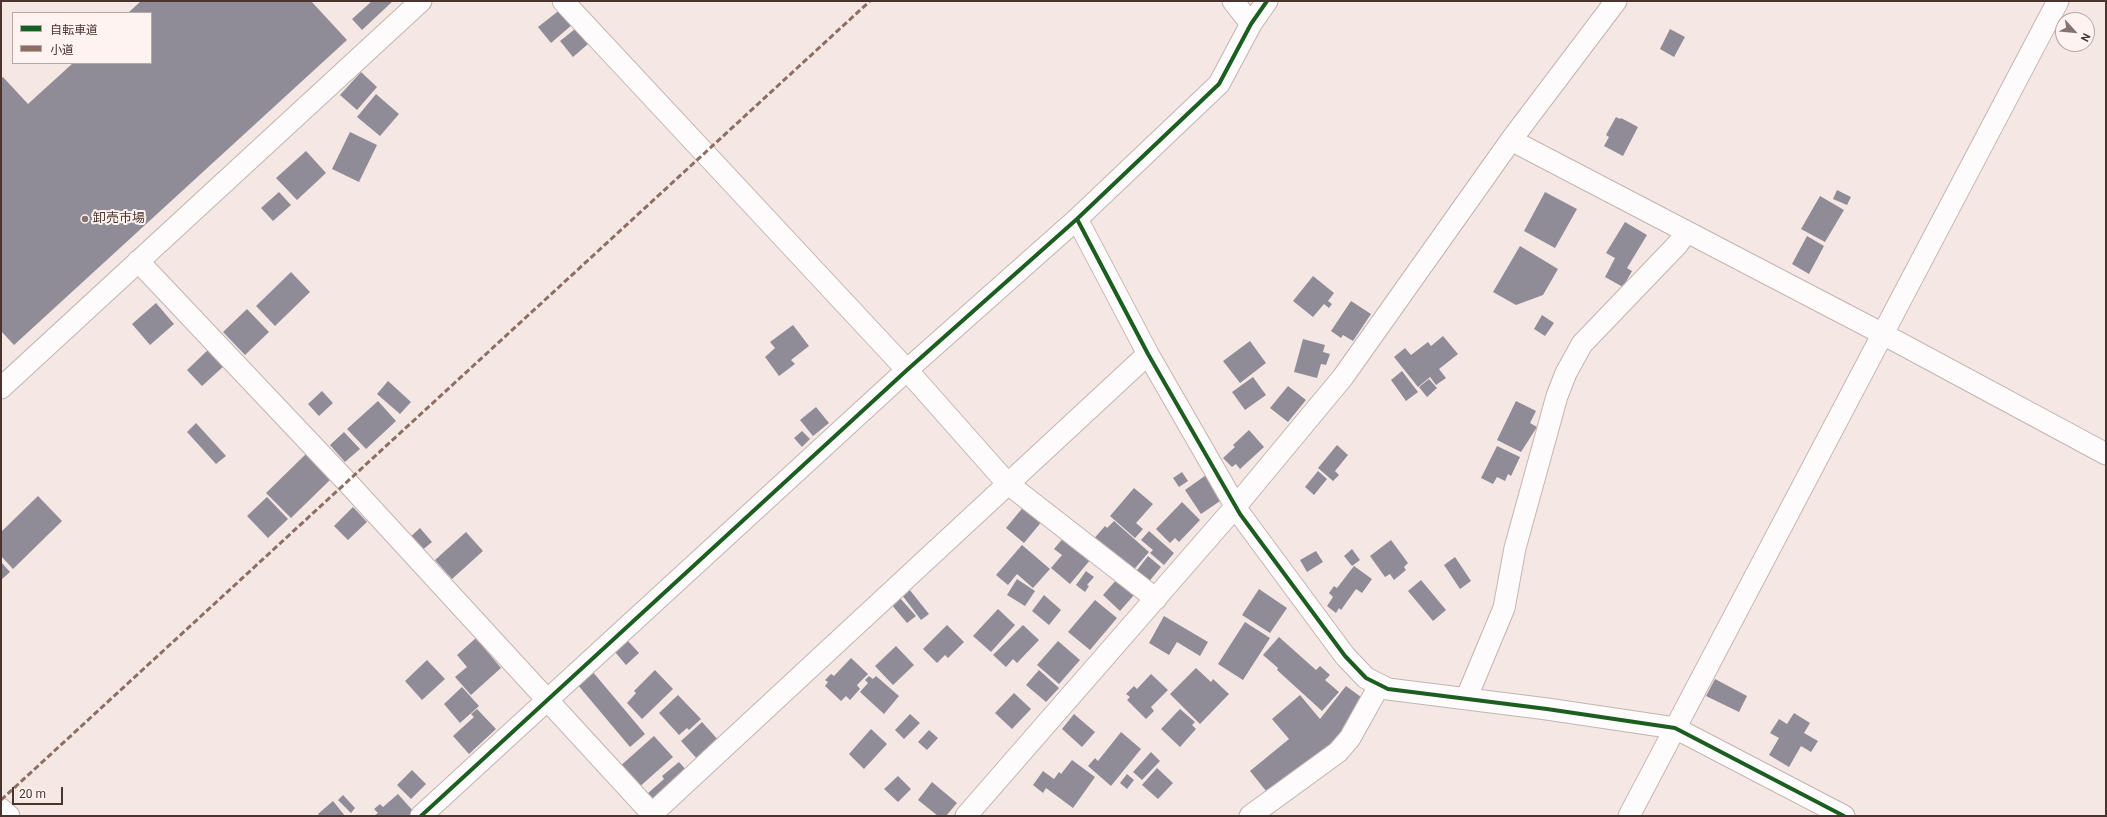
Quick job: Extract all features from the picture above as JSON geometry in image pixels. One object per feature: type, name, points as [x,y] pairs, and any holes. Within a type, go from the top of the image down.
[{"type":"street","points":[[1,388],[420,1]]},
{"type":"street","points":[[563,1],[907,370],[1007,483],[1156,598]]},
{"type":"street","points":[[1233,1],[1251,24]]},
{"type":"street","points":[[421,816],[907,370],[1077,219],[1219,84],[1251,24],[1267,1]]},
{"type":"street","points":[[966,816],[1236,506],[1343,377],[1511,140],[1616,1]]},
{"type":"street","points":[[1629,816],[1881,333],[2058,1]]},
{"type":"street","points":[[1511,140],[1686,233],[1881,333],[2106,454]]},
{"type":"street","points":[[1077,219],[1148,354],[1240,514],[1345,656],[1366,678],[1379,686],[1393,690],[1547,709],[1675,728],[1844,816]]},
{"type":"street","points":[[1466,699],[1504,608],[1515,548],[1557,396],[1566,373],[1586,340],[1673,249],[1686,233]]},
{"type":"street","points":[[138,261],[347,482],[653,815],[1007,483],[1148,354]]},
{"type":"street","points":[[1250,816],[1338,752],[1350,738],[1379,686]]},
{"type":"street","points":[[1,809],[9,816]]},
{"type":"building","name":"卸売市場","points":[[141,1],[311,1],[347,40],[14,345],[1,331],[1,79],[3,77],[28,104],[72,64],[152,64],[152,12],[129,12]]},
{"type":"building","points":[[372,1],[393,1],[362,30],[352,19]]},
{"type":"building","points":[[561,9],[573,24],[551,43],[538,27]]},
{"type":"building","points":[[575,29],[588,44],[573,57],[560,41]]},
{"type":"building","points":[[1670,29],[1685,37],[1674,57],[1660,49]]},
{"type":"building","points":[[361,72],[377,87],[357,110],[340,95]]},
{"type":"building","points":[[376,94],[399,114],[380,136],[357,117]]},
{"type":"building","points":[[1616,117],[1638,127],[1623,156],[1604,146],[1609,137],[1606,135]]},
{"type":"building","points":[[350,132],[377,145],[359,182],[332,169]]},
{"type":"building","points":[[306,151],[326,173],[297,200],[276,178]]},
{"type":"building","points":[[1837,190],[1851,197],[1847,205],[1833,199]]},
{"type":"building","points":[[279,192],[291,205],[273,221],[261,208]]},
{"type":"building","points":[[1545,192],[1577,209],[1555,248],[1524,231]]},
{"type":"building","points":[[1820,196],[1844,210],[1825,242],[1801,229]]},
{"type":"building","points":[[1625,222],[1647,235],[1627,268],[1632,271],[1623,287],[1605,277],[1615,258],[1606,253]]},
{"type":"building","points":[[1807,236],[1824,246],[1809,274],[1792,264]]},
{"type":"building","points":[[1520,246],[1558,269],[1543,295],[1516,305],[1493,292]]},
{"type":"building","points":[[291,272],[310,292],[275,326],[256,306]]},
{"type":"building","points":[[1313,276],[1334,293],[1328,301],[1332,304],[1329,308],[1324,304],[1313,317],[1293,301]]},
{"type":"building","points":[[1351,301],[1371,314],[1353,341],[1343,335],[1341,338],[1331,331]]},
{"type":"building","points":[[156,303],[174,324],[150,345],[132,324]]},
{"type":"building","points":[[247,309],[269,332],[245,355],[223,332]]},
{"type":"building","points":[[1542,315],[1554,323],[1545,336],[1534,329]]},
{"type":"building","points":[[793,325],[809,346],[791,360],[795,364],[779,376],[765,357],[775,348],[770,342]]},
{"type":"building","points":[[1443,336],[1458,354],[1439,369],[1446,378],[1436,385],[1430,377],[1418,387],[1394,357],[1405,348],[1411,355],[1428,342],[1431,346]]},
{"type":"building","points":[[1303,339],[1325,345],[1323,352],[1330,354],[1326,365],[1321,364],[1317,378],[1294,372]]},
{"type":"building","points":[[1250,341],[1266,363],[1240,383],[1223,361]]},
{"type":"building","points":[[210,348],[225,365],[202,386],[187,370]]},
{"type":"building","points":[[1402,371],[1418,392],[1406,401],[1391,380]]},
{"type":"building","points":[[1253,377],[1266,395],[1245,410],[1232,392]]},
{"type":"building","points":[[1429,379],[1437,388],[1427,397],[1419,387]]},
{"type":"building","points":[[388,381],[411,402],[400,414],[377,394]]},
{"type":"building","points":[[1288,386],[1306,400],[1288,422],[1270,408]]},
{"type":"building","points":[[322,391],[333,403],[319,416],[308,404]]},
{"type":"building","points":[[378,401],[396,421],[366,449],[347,429]]},
{"type":"building","points":[[1516,401],[1536,411],[1530,423],[1537,427],[1521,452],[1497,440]]},
{"type":"building","points":[[816,407],[829,423],[813,436],[800,420]]},
{"type":"building","points":[[196,423],[226,456],[216,464],[187,432]]},
{"type":"building","points":[[1249,430],[1264,447],[1240,469],[1236,464],[1232,467],[1223,458],[1235,447],[1233,445]]},
{"type":"building","points":[[802,431],[810,439],[802,447],[794,438]]},
{"type":"building","points":[[344,432],[360,449],[345,462],[330,445]]},
{"type":"building","points":[[1337,445],[1348,455],[1335,471],[1339,475],[1333,481],[1318,468]]},
{"type":"building","points":[[1497,446],[1520,457],[1511,476],[1508,474],[1505,481],[1497,477],[1493,484],[1481,478]]},
{"type":"building","points":[[307,453],[332,478],[291,518],[266,493]]},
{"type":"building","points":[[1318,471],[1327,479],[1314,495],[1305,487]]},
{"type":"building","points":[[1182,472],[1188,481],[1179,487],[1173,478]]},
{"type":"building","points":[[1209,473],[1226,497],[1201,514],[1185,490]]},
{"type":"building","points":[[1134,488],[1153,504],[1136,523],[1143,529],[1135,538],[1110,516]]},
{"type":"building","points":[[38,496],[62,521],[13,569],[1,556],[1,532]]},
{"type":"building","points":[[267,497],[288,519],[268,538],[247,516]]},
{"type":"building","points":[[1182,502],[1200,520],[1179,542],[1175,538],[1170,543],[1156,529]]},
{"type":"building","points":[[1025,505],[1043,520],[1024,543],[1006,528]]},
{"type":"building","points":[[353,507],[367,522],[348,540],[334,526]]},
{"type":"building","points":[[1114,521],[1149,552],[1130,574],[1092,541],[1105,526],[1107,528]]},
{"type":"building","points":[[420,528],[432,542],[420,552],[408,539]]},
{"type":"building","points":[[1149,531],[1174,553],[1164,565],[1150,553],[1153,550],[1141,540]]},
{"type":"building","points":[[466,532],[483,551],[452,579],[435,560]]},
{"type":"building","points":[[1064,537],[1091,559],[1070,584],[1051,568],[1062,555],[1054,549]]},
{"type":"building","points":[[1391,540],[1408,563],[1404,567],[1406,570],[1394,580],[1390,574],[1385,577],[1370,556]]},
{"type":"building","points":[[1022,545],[1050,569],[1033,588],[1017,574],[1008,585],[996,575]]},
{"type":"building","points":[[1352,549],[1360,560],[1352,566],[1344,556]]},
{"type":"building","points":[[1316,551],[1323,562],[1307,572],[1300,560]]},
{"type":"building","points":[[1148,556],[1161,567],[1147,584],[1134,574]]},
{"type":"building","points":[[1455,557],[1471,581],[1460,589],[1444,565]]},
{"type":"building","points":[[1,562],[10,572],[1,580]]},
{"type":"building","points":[[1354,566],[1372,579],[1362,593],[1356,589],[1341,610],[1339,608],[1336,613],[1327,606],[1333,597],[1329,593],[1334,586],[1337,588]]},
{"type":"building","points":[[1086,571],[1094,577],[1087,585],[1089,586],[1085,592],[1076,585]]},
{"type":"building","points":[[1017,579],[1035,591],[1025,606],[1007,595]]},
{"type":"building","points":[[1117,579],[1134,595],[1120,611],[1103,595]]},
{"type":"building","points":[[1421,580],[1446,610],[1433,621],[1408,591]]},
{"type":"building","points":[[909,589],[929,614],[921,620],[902,595]]},
{"type":"building","points":[[1259,589],[1287,608],[1270,633],[1242,615]]},
{"type":"building","points":[[1044,595],[1061,610],[1049,625],[1032,611]]},
{"type":"building","points":[[899,597],[916,616],[907,623],[891,604]]},
{"type":"building","points":[[1095,600],[1117,618],[1090,650],[1068,632]]},
{"type":"building","points":[[998,609],[1015,625],[991,652],[973,636]]},
{"type":"building","points":[[1164,616],[1208,642],[1200,656],[1177,642],[1169,655],[1149,643]]},
{"type":"building","points":[[1245,622],[1270,638],[1243,680],[1218,664]]},
{"type":"building","points":[[947,625],[964,642],[948,658],[945,655],[937,663],[923,649]]},
{"type":"building","points":[[1023,625],[1039,640],[1017,663],[1013,659],[1006,667],[993,655]]},
{"type":"building","points":[[1279,637],[1316,670],[1320,666],[1330,675],[1325,680],[1339,692],[1322,711],[1277,670],[1278,668],[1263,655]]},
{"type":"building","points":[[476,638],[501,668],[471,695],[455,677],[467,667],[457,655]]},
{"type":"building","points":[[628,641],[639,653],[626,665],[615,652]]},
{"type":"building","points":[[1058,641],[1080,660],[1059,684],[1037,665]]},
{"type":"building","points":[[896,646],[914,665],[893,685],[875,666]]},
{"type":"building","points":[[851,658],[868,674],[857,685],[860,689],[850,700],[846,696],[841,701],[825,686],[828,682],[825,680],[831,674],[834,676]]},
{"type":"building","points":[[427,660],[445,679],[422,700],[405,681]]},
{"type":"building","points":[[1196,668],[1211,682],[1213,679],[1229,694],[1200,724],[1170,694]]},
{"type":"building","points":[[655,670],[673,689],[642,719],[627,703],[636,693],[634,691]]},
{"type":"building","points":[[1039,670],[1059,688],[1046,702],[1026,685]]},
{"type":"building","points":[[592,671],[645,734],[630,747],[577,684]]},
{"type":"building","points":[[1151,674],[1168,690],[1151,707],[1154,711],[1146,719],[1127,700],[1130,697],[1126,694],[1134,686],[1137,689]]},
{"type":"building","points":[[869,676],[873,679],[876,676],[899,696],[884,714],[860,692],[868,683],[865,680]]},
{"type":"building","points":[[1715,679],[1747,696],[1739,712],[1706,696]]},
{"type":"building","points":[[1346,686],[1365,700],[1340,736],[1314,758],[1266,791],[1250,771],[1289,739],[1272,719],[1300,695],[1320,719]]},
{"type":"building","points":[[462,687],[479,706],[460,723],[444,704]]},
{"type":"building","points":[[1014,693],[1031,709],[1012,729],[995,713]]},
{"type":"building","points":[[678,695],[701,719],[689,730],[687,728],[679,735],[659,713]]},
{"type":"building","points":[[477,709],[496,729],[469,754],[453,736],[474,717],[471,714]]},
{"type":"building","points":[[1180,709],[1195,722],[1192,725],[1196,729],[1180,747],[1161,729]]},
{"type":"building","points":[[1794,713],[1810,723],[1804,733],[1818,741],[1811,752],[1801,746],[1789,767],[1769,755],[1779,738],[1770,733],[1779,719],[1787,724]]},
{"type":"building","points":[[910,714],[920,723],[904,739],[895,730]]},
{"type":"building","points":[[1074,714],[1095,732],[1082,747],[1062,729]]},
{"type":"building","points":[[702,722],[720,742],[699,761],[681,741]]},
{"type":"building","points":[[871,729],[887,744],[864,769],[849,754]]},
{"type":"building","points":[[929,730],[938,738],[927,750],[918,742]]},
{"type":"building","points":[[1121,732],[1141,749],[1111,786],[1088,766],[1095,758],[1098,761]]},
{"type":"building","points":[[654,736],[673,757],[637,789],[618,768]]},
{"type":"building","points":[[1151,752],[1160,761],[1142,780],[1133,772]]},
{"type":"building","points":[[1072,760],[1095,777],[1073,808],[1046,788],[1043,793],[1033,785],[1043,771],[1054,779],[1059,772],[1061,774]]},
{"type":"building","points":[[679,762],[688,772],[654,802],[647,794],[664,779],[662,776]]},
{"type":"building","points":[[1157,768],[1173,783],[1158,799],[1142,785]]},
{"type":"building","points":[[412,770],[426,784],[411,799],[397,785]]},
{"type":"building","points":[[1127,774],[1134,780],[1127,789],[1120,783]]},
{"type":"building","points":[[898,776],[911,789],[898,802],[884,789]]},
{"type":"building","points":[[932,782],[957,803],[946,816],[938,816],[918,800]]},
{"type":"building","points":[[398,794],[414,812],[410,816],[374,816],[378,813],[374,809],[380,804],[383,807]]},
{"type":"building","points":[[343,795],[355,808],[351,813],[338,800]]},
{"type":"building","points":[[333,801],[345,816],[320,816],[318,814]]},
{"type":"marked path","points":[[1,800],[870,1]]},
{"type":"cycle path","points":[[421,816],[907,370],[1077,219],[1219,84],[1251,24],[1267,1]]},
{"type":"cycle path","points":[[1077,219],[1148,354],[1240,514],[1345,656],[1366,678],[1388,689],[1547,709],[1675,728],[1844,816]]},
{"type":"place","name":"卸売市場","points":[[85,219]]}]
